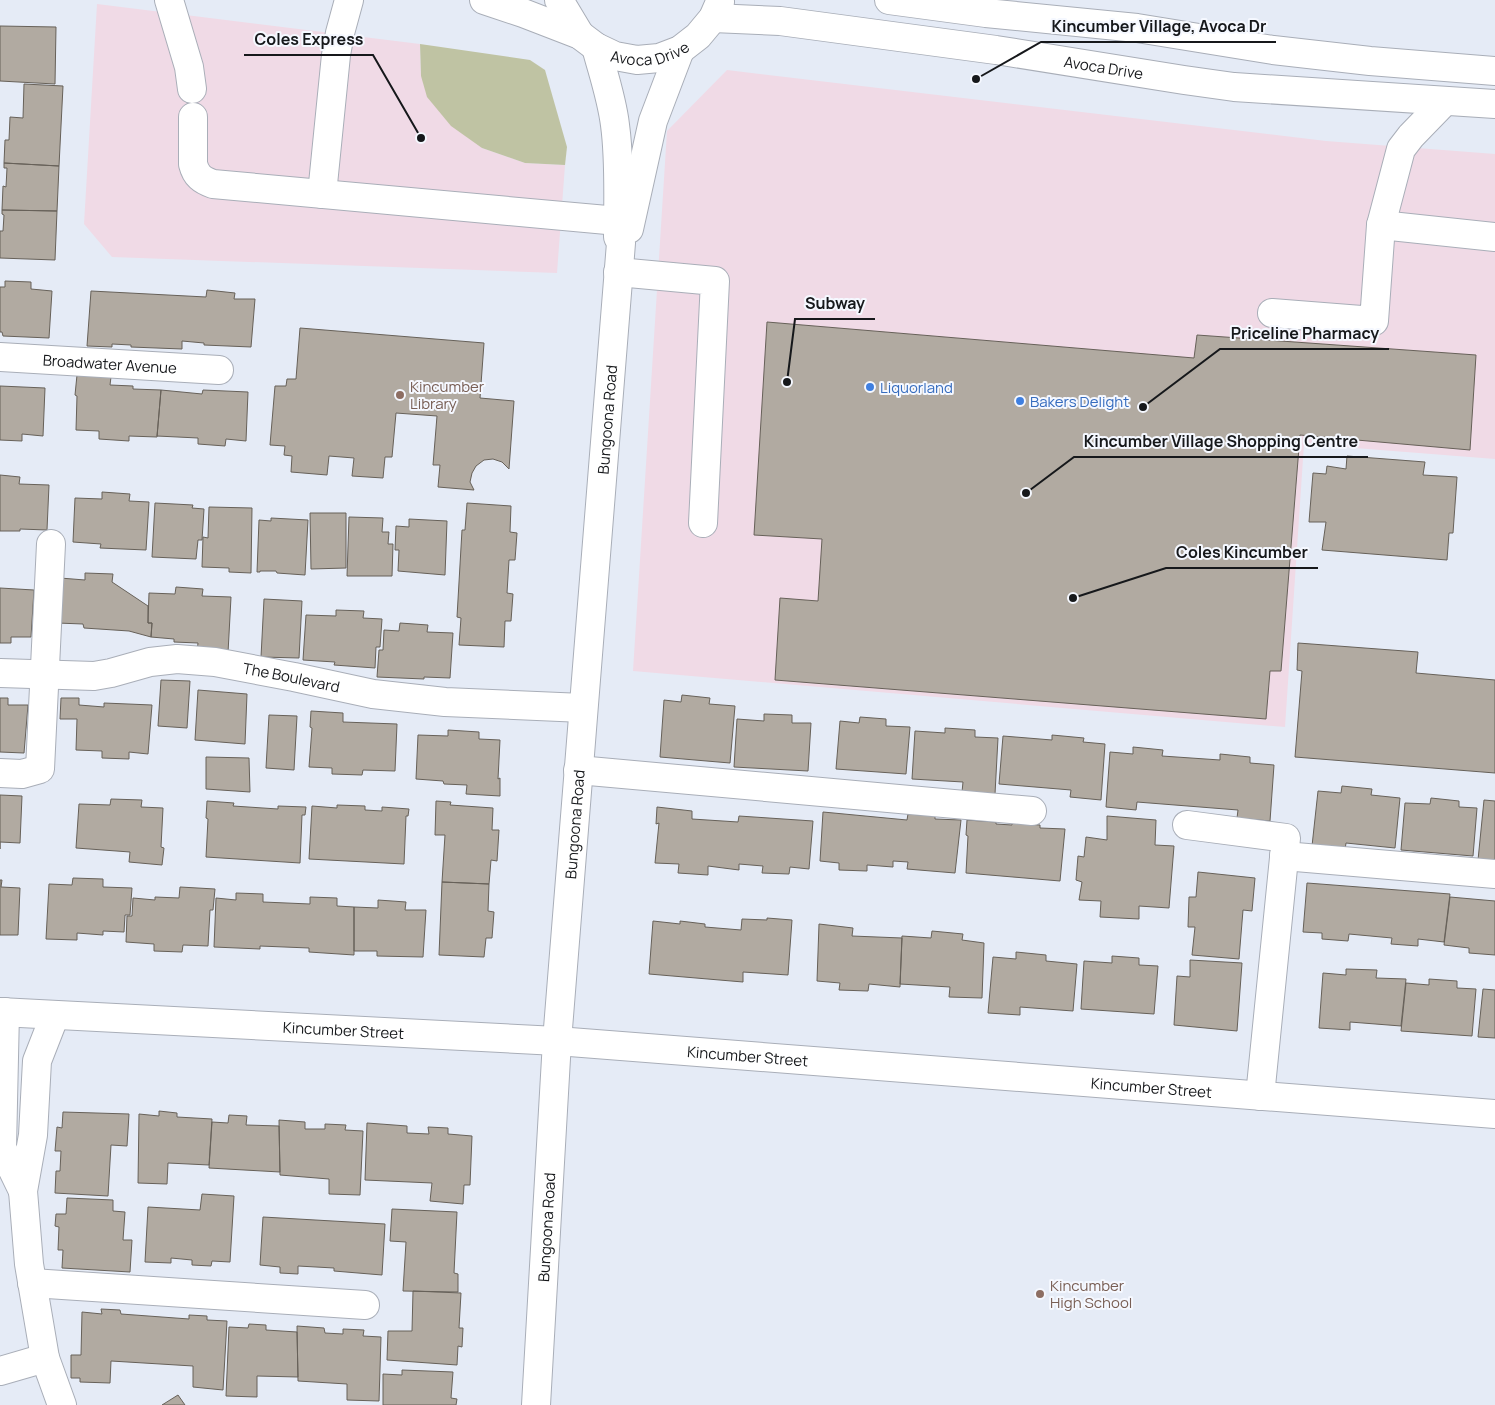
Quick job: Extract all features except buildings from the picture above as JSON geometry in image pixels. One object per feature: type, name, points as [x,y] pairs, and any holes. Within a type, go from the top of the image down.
[{"type":"street","points":[[169,0],[189,67],[192,89]]},
{"type":"street","points":[[322,194],[336,55],[349,0]]},
{"type":"street","name":"Avoca Drive","points":[[484,0],[523,12],[588,41],[615,56],[637,60],[659,58],[680,50],[698,36],[717,9],[780,21],[996,50],[1234,87],[1495,104]]},
{"type":"street","points":[[559,0],[588,41]]},
{"type":"street","points":[[889,0],[986,13],[1137,28],[1273,50],[1370,61],[1495,71]]},
{"type":"street","name":"Bungoona Road","points":[[536,1405],[557,1041],[618,272],[619,232],[615,125],[608,88],[588,41]]},
{"type":"street","name":"Bungoona Road","points":[[619,232],[626,239],[653,121],[680,50]]},
{"type":"street","points":[[1272,313],[1374,320],[1381,225],[1401,150],[1411,136],[1445,101]]},
{"type":"street","points":[[193,116],[193,164],[195,171],[199,177],[213,184],[322,194],[619,232]]},
{"type":"street","points":[[1381,225],[1495,237]]},
{"type":"street","points":[[618,272],[715,281],[703,523]]},
{"type":"street","name":"Broadwater Avenue","points":[[0,356],[218,370]]},
{"type":"street","points":[[0,773],[22,774],[40,769],[51,544]]},
{"type":"street","name":"The Boulevard","points":[[0,673],[94,676],[150,662],[176,659],[232,666],[294,677],[373,694],[445,702],[583,708]]},
{"type":"street","points":[[578,770],[1032,811]]},
{"type":"street","points":[[1187,825],[1286,838],[1260,1096]]},
{"type":"street","points":[[1284,856],[1495,874]]},
{"type":"street","points":[[2,1012],[2,1148],[23,1191]]},
{"type":"street","name":"Kincumber Street","points":[[2,1012],[557,1041],[1495,1114]]},
{"type":"street","points":[[55,1015],[37,1061],[33,1135],[23,1191],[28,1264],[45,1358],[62,1405]]},
{"type":"street","points":[[32,1283],[365,1305]]},
{"type":"street","points":[[0,1370],[45,1358]]},
{"type":"shaded area","points":[[97,4],[420,44],[421,76],[482,148],[525,163],[565,165],[557,273],[112,257],[84,224]]},
{"type":"shaded area","points":[[727,70],[1326,141],[1495,154],[1495,459],[1304,444],[1285,727],[633,671],[667,131]]},
{"type":"green space","points":[[420,44],[530,60],[545,70],[567,147],[565,165],[525,163],[482,148],[451,126],[427,97],[421,76]]},
{"type":"place","name":"Kincumber Village, Avoca Dr","points":[[976,79]]},
{"type":"place","name":"Coles Express","points":[[421,138]]},
{"type":"place","name":"Subway","points":[[787,382]]},
{"type":"place","name":"Liquorland","points":[[870,387]]},
{"type":"place","name":"Kincumber Library","points":[[400,395]]},
{"type":"place","name":"Bakers Delight","points":[[1020,401]]},
{"type":"place","name":"Priceline Pharmacy","points":[[1143,407]]},
{"type":"place","name":"Kincumber Village Shopping Centre","points":[[1026,493]]},
{"type":"place","name":"Coles Kincumber","points":[[1073,598]]},
{"type":"place","name":"Kincumber High School","points":[[1040,1294]]}]
